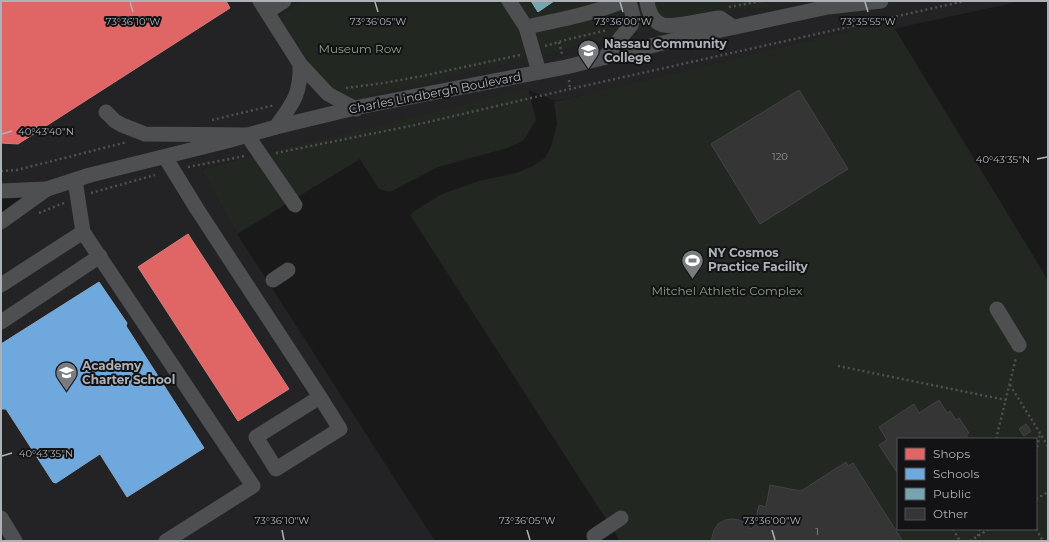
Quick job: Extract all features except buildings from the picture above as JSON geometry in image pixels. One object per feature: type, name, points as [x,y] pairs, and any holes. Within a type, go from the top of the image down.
[{"type":"street","points":[[284,1],[263,6],[300,64],[328,94],[356,109]]},
{"type":"street","points":[[509,1],[526,27],[539,72]]},
{"type":"street","points":[[526,27],[576,17],[623,1]]},
{"type":"street","points":[[605,57],[631,25],[634,16],[629,1]]},
{"type":"street","points":[[647,1],[648,8],[654,21],[664,25],[677,25],[720,18],[733,27]]},
{"type":"street","name":"Charles Lindbergh Boulevard","points":[[1,222],[47,189],[75,180],[276,127],[356,109],[539,72],[733,27],[828,7],[881,1]]},
{"type":"street","points":[[276,127],[294,101],[297,94],[300,78],[300,64]]},
{"type":"street","points":[[106,112],[115,121],[144,134],[247,135],[295,205]]},
{"type":"street","points":[[165,157],[197,209],[320,397],[340,428],[276,468],[256,437],[320,397]]},
{"type":"street","points":[[75,180],[83,232],[253,486],[166,541]]},
{"type":"street","points":[[1,191],[47,189]]},
{"type":"street","points":[[1,285],[83,232]]},
{"type":"street","points":[[1,322],[100,256]]},
{"type":"street","points":[[273,280],[288,270]]},
{"type":"street","points":[[997,309],[1020,345]]},
{"type":"street","points":[[1,518],[15,541]]},
{"type":"street","points":[[594,536],[621,518]]},
{"type":"path","points":[[728,7],[762,1]]},
{"type":"path","points":[[32,216],[78,197],[173,170],[245,156],[274,153],[415,125],[965,1]]},
{"type":"path","points":[[328,94],[343,88],[384,83],[422,76],[520,55],[569,39],[631,25]]},
{"type":"path","points":[[210,120],[294,101]]},
{"type":"path","points":[[1,171],[17,170],[128,142]]},
{"type":"path","points":[[996,438],[1020,345]]},
{"type":"path","points":[[838,366],[1006,400]]},
{"type":"path","points":[[1010,385],[1048,446]]},
{"type":"path","points":[[1037,448],[1040,434]]},
{"type":"path","points":[[1037,498],[1048,492]]},
{"type":"path","points":[[954,530],[960,541]]},
{"type":"path","points":[[978,536],[979,530]]},
{"type":"path","points":[[970,541],[987,530]]},
{"type":"path","points":[[1037,530],[1043,541]]},
{"type":"shaded area","points":[[1,1],[1023,1],[556,101],[526,89],[201,169],[237,234],[435,541],[1,541],[1,219],[41,192],[1,190]]},
{"type":"green space","name":"Museum Row","points":[[302,1],[807,1],[770,9],[743,8],[353,99],[323,83],[279,16]]},
{"type":"green space","name":"Mitchel Athletic Complex","points":[[893,21],[895,29],[1048,280],[1048,541],[620,541],[410,215],[442,194],[479,181],[516,173],[533,166],[545,158],[551,147],[557,124],[554,102]]},
{"type":"green space","points":[[528,88],[536,120],[524,140],[508,148],[438,167],[390,192],[379,189],[360,159],[237,234],[201,169]]},
{"type":"place","name":"Nassau Community College","points":[[588,70]]},
{"type":"place","name":"NY Cosmos Practice Facility","points":[[693,280]]},
{"type":"place","name":"Academy Charter School","points":[[66,392]]}]
